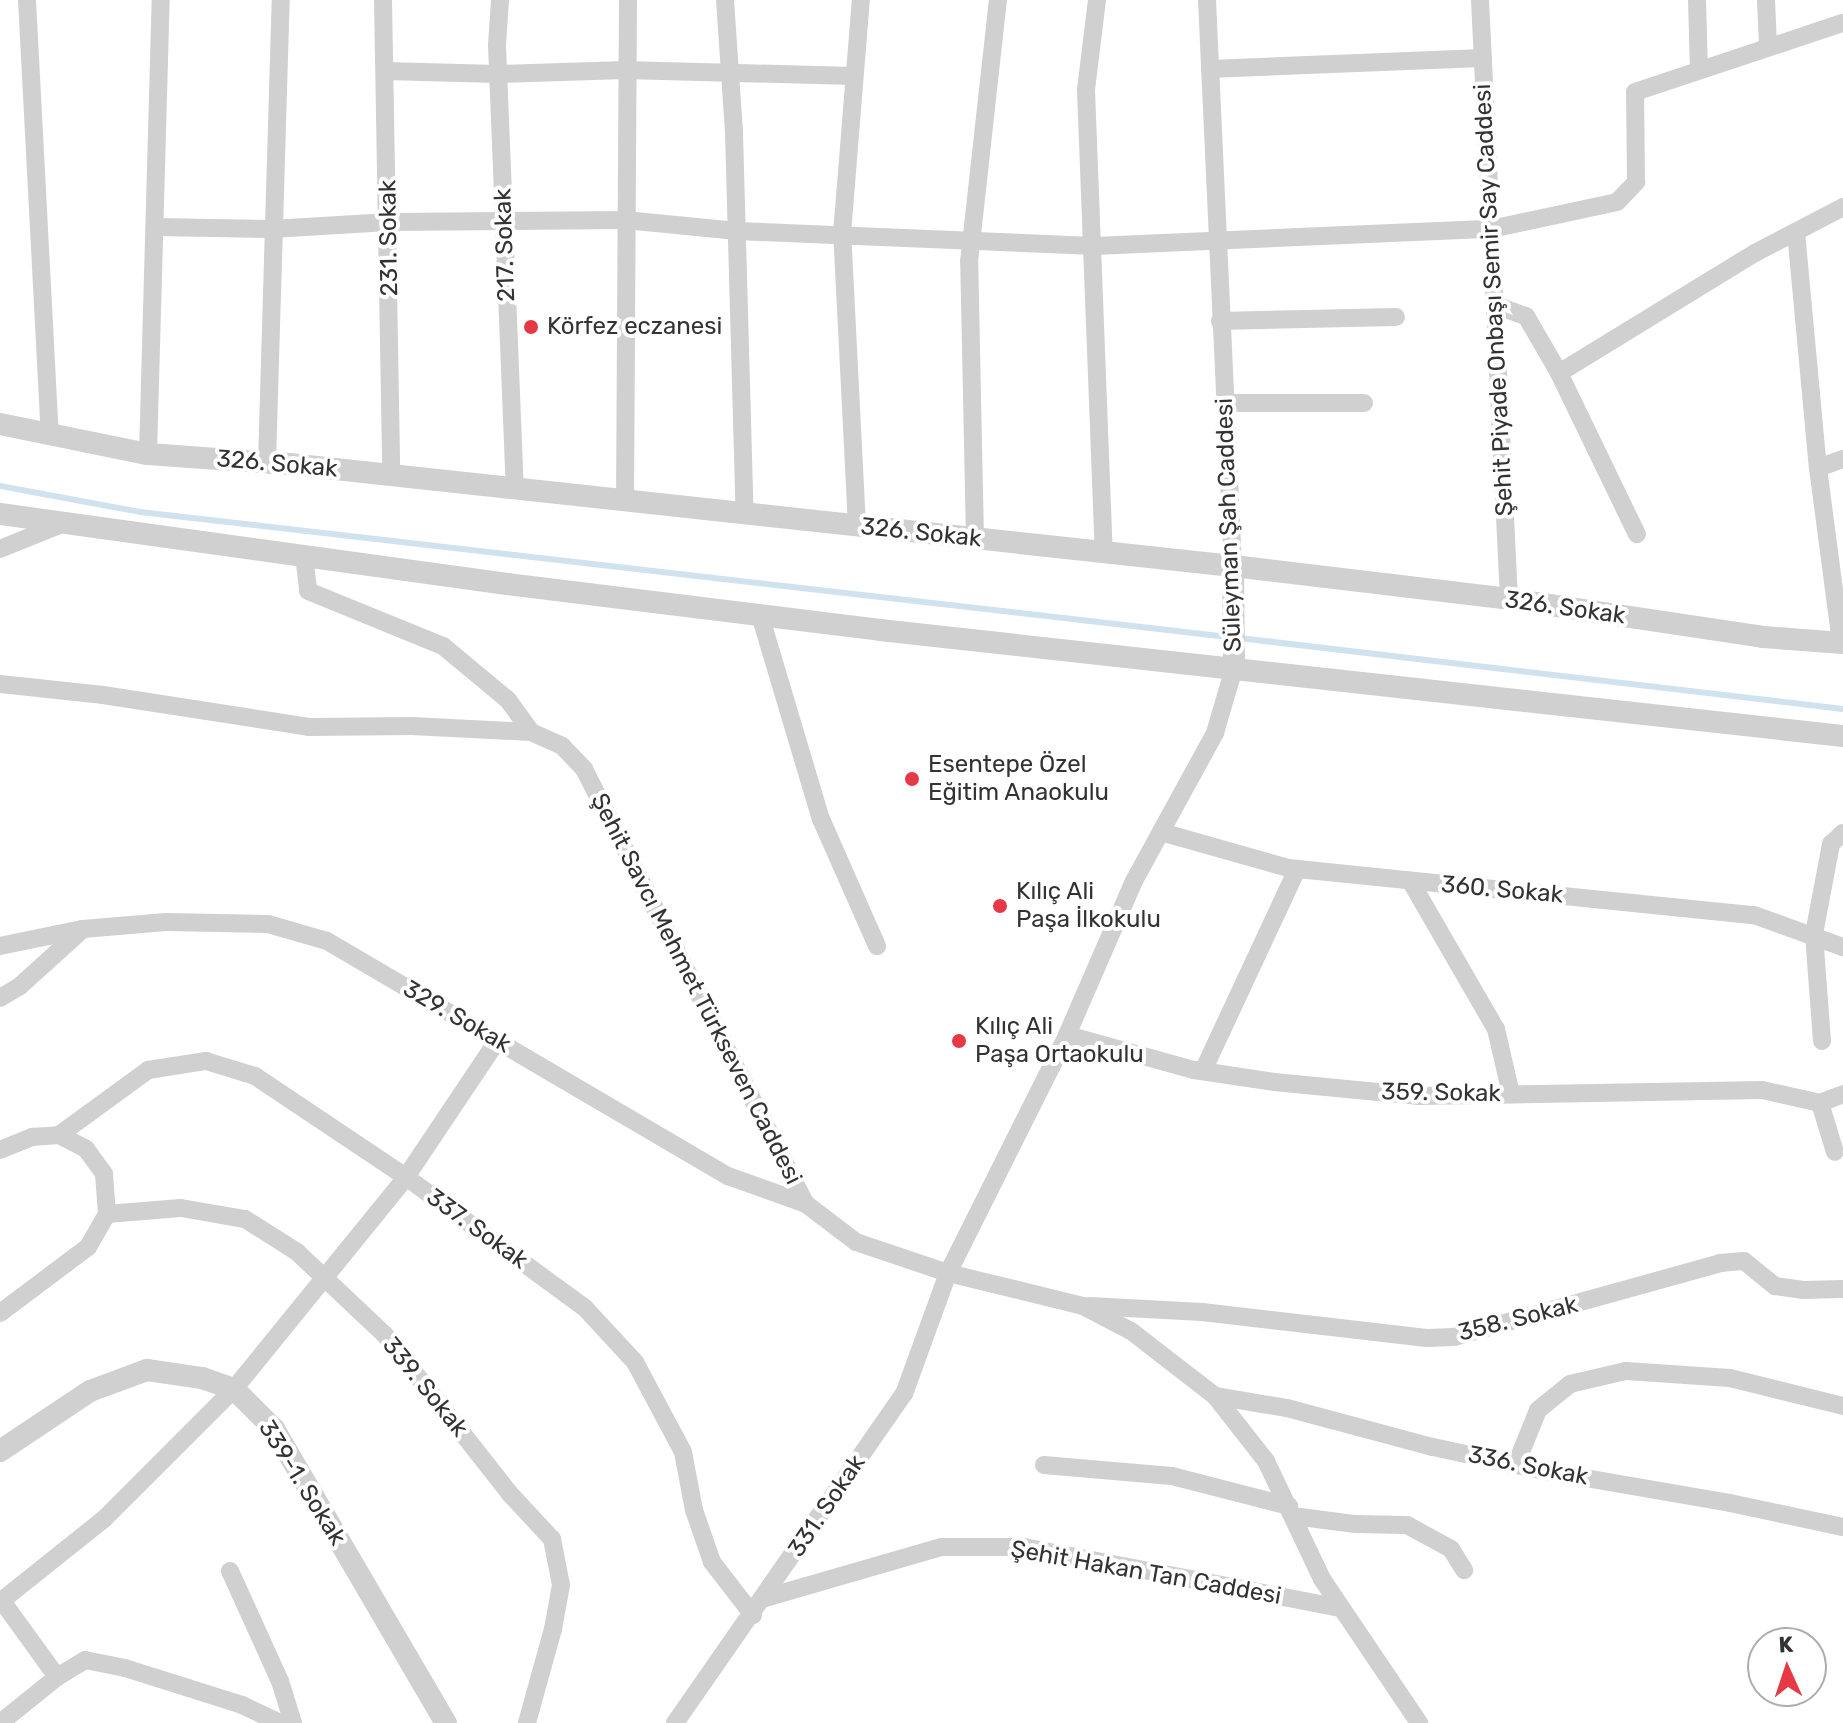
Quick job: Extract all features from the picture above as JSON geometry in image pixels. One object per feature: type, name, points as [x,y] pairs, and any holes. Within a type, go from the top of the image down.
[{"type":"street","points":[[27,0],[50,434]]},
{"type":"street","points":[[148,454],[161,0]]},
{"type":"street","points":[[267,462],[281,0]]},
{"type":"street","name":"231. Sokak","points":[[383,0],[391,475]]},
{"type":"street","name":"217. Sokak","points":[[500,0],[498,74],[515,489]]},
{"type":"street","points":[[625,502],[625,70],[628,0]]},
{"type":"street","points":[[725,0],[731,72],[745,515]]},
{"type":"street","points":[[857,526],[842,234],[861,0]]},
{"type":"street","points":[[975,539],[972,243],[998,0]]},
{"type":"street","points":[[1097,0],[1086,90],[1104,553]]},
{"type":"street","name":"Süleyman Şah Caddesi","points":[[948,1273],[1067,1035],[1134,881],[1215,733],[1234,668],[1233,566],[1207,0]]},
{"type":"street","name":"Şehit Piyade Onbaşı Semir Say Caddesi","points":[[1480,0],[1509,599]]},
{"type":"street","points":[[1697,0],[1699,70]]},
{"type":"street","points":[[1766,0],[1768,46]]},
{"type":"street","points":[[155,227],[272,229],[389,222],[625,220],[737,231],[1094,246],[1491,229],[1617,202],[1636,182],[1635,92],[1843,23]]},
{"type":"street","points":[[1210,69],[1483,58]]},
{"type":"street","points":[[385,71],[498,74],[625,70],[853,76]]},
{"type":"street","points":[[1559,373],[1843,207]]},
{"type":"street","points":[[1796,232],[1818,468],[1842,643]]},
{"type":"street","points":[[1495,305],[1526,316],[1559,373],[1637,534]]},
{"type":"street","points":[[1220,321],[1396,317]]},
{"type":"street","points":[[1224,403],[1364,403]]},
{"type":"street","name":"326. Sokak","points":[[0,424],[148,454],[267,462],[1233,566],[1509,599],[1763,637],[1842,643]]},
{"type":"street","points":[[1818,468],[1843,459]]},
{"type":"street","points":[[0,514],[760,615],[1843,736]]},
{"type":"street","points":[[0,549],[65,523]]},
{"type":"street","points":[[304,556],[308,591],[443,646],[508,700],[531,732]]},
{"type":"street","points":[[760,615],[821,819],[877,946]]},
{"type":"street","name":"Şehit Savcı Mehmet Türkseven Caddesi","points":[[0,684],[103,695],[309,727],[412,726],[531,732],[562,746],[584,769],[806,1204],[856,1242],[948,1273],[1083,1306],[1131,1331],[1215,1396],[1266,1461],[1322,1579],[1419,1723]]},
{"type":"street","name":"360. Sokak","points":[[1161,832],[1297,869],[1754,915],[1814,934],[1843,947]]},
{"type":"street","points":[[1822,1041],[1814,934],[1831,844],[1843,833]]},
{"type":"street","points":[[1203,1071],[1297,869]]},
{"type":"street","points":[[1411,882],[1496,1029],[1511,1094]]},
{"type":"street","name":"329. Sokak","points":[[0,946],[83,929],[166,922],[268,924],[327,941],[728,1176],[806,1204]]},
{"type":"street","points":[[0,998],[20,986],[83,929]]},
{"type":"street","name":"359. Sokak","points":[[1067,1035],[1203,1071],[1419,1096],[1762,1090],[1820,1103]]},
{"type":"street","points":[[57,1677],[1,1601],[104,1519],[234,1389],[406,1177],[497,1041]]},
{"type":"street","name":"337. Sokak","points":[[59,1135],[148,1070],[206,1061],[255,1076],[406,1177],[585,1308],[635,1362],[683,1452],[694,1510],[712,1562],[753,1615]]},
{"type":"street","points":[[1835,1152],[1820,1103],[1843,1094]]},
{"type":"street","points":[[0,1150],[32,1137],[59,1135],[86,1149],[104,1174],[107,1214],[88,1247],[0,1313]]},
{"type":"street","name":"339. Sokak","points":[[107,1214],[181,1208],[245,1219],[297,1252],[385,1335],[510,1494],[552,1539],[561,1585],[553,1629],[527,1723]]},
{"type":"street","name":"358. Sokak","points":[[1083,1306],[1202,1312],[1427,1338],[1454,1337],[1720,1263],[1744,1261],[1775,1286],[1802,1290],[1843,1289]]},
{"type":"street","name":"331. Sokak","points":[[675,1723],[765,1598],[904,1394],[948,1273]]},
{"type":"street","name":"339-1. Sokak","points":[[0,1451],[90,1391],[147,1370],[202,1378],[234,1389],[274,1429],[446,1723]]},
{"type":"street","points":[[1517,1462],[1538,1410],[1570,1384],[1626,1371],[1730,1378],[1843,1406]]},
{"type":"street","name":"336. Sokak","points":[[1215,1396],[1287,1408],[1433,1447],[1517,1462],[1545,1471],[1730,1503],[1843,1527]]},
{"type":"street","points":[[1044,1465],[1172,1476],[1291,1511],[1407,1525],[1451,1549],[1464,1570]]},
{"type":"street","name":"Şehit Hakan Tan Caddesi","points":[[765,1598],[942,1547],[1024,1547],[1341,1608]]},
{"type":"street","points":[[230,1571],[280,1681],[293,1723]]},
{"type":"street","points":[[0,1723],[57,1677],[85,1660],[242,1705],[280,1723]]},
{"type":"waterway","points":[[0,486],[140,512],[1228,637]]},
{"type":"waterway","points":[[1239,638],[1843,709]]},
{"type":"place","name":"Körfez eczanesi","points":[[531,327]]},
{"type":"place","name":"Esentepe Özel Eğitim Anaokulu","points":[[912,779]]},
{"type":"place","name":"Kılıç Ali Paşa İlkokulu","points":[[1000,906]]},
{"type":"place","name":"Kılıç Ali Paşa Ortaokulu","points":[[959,1041]]}]
